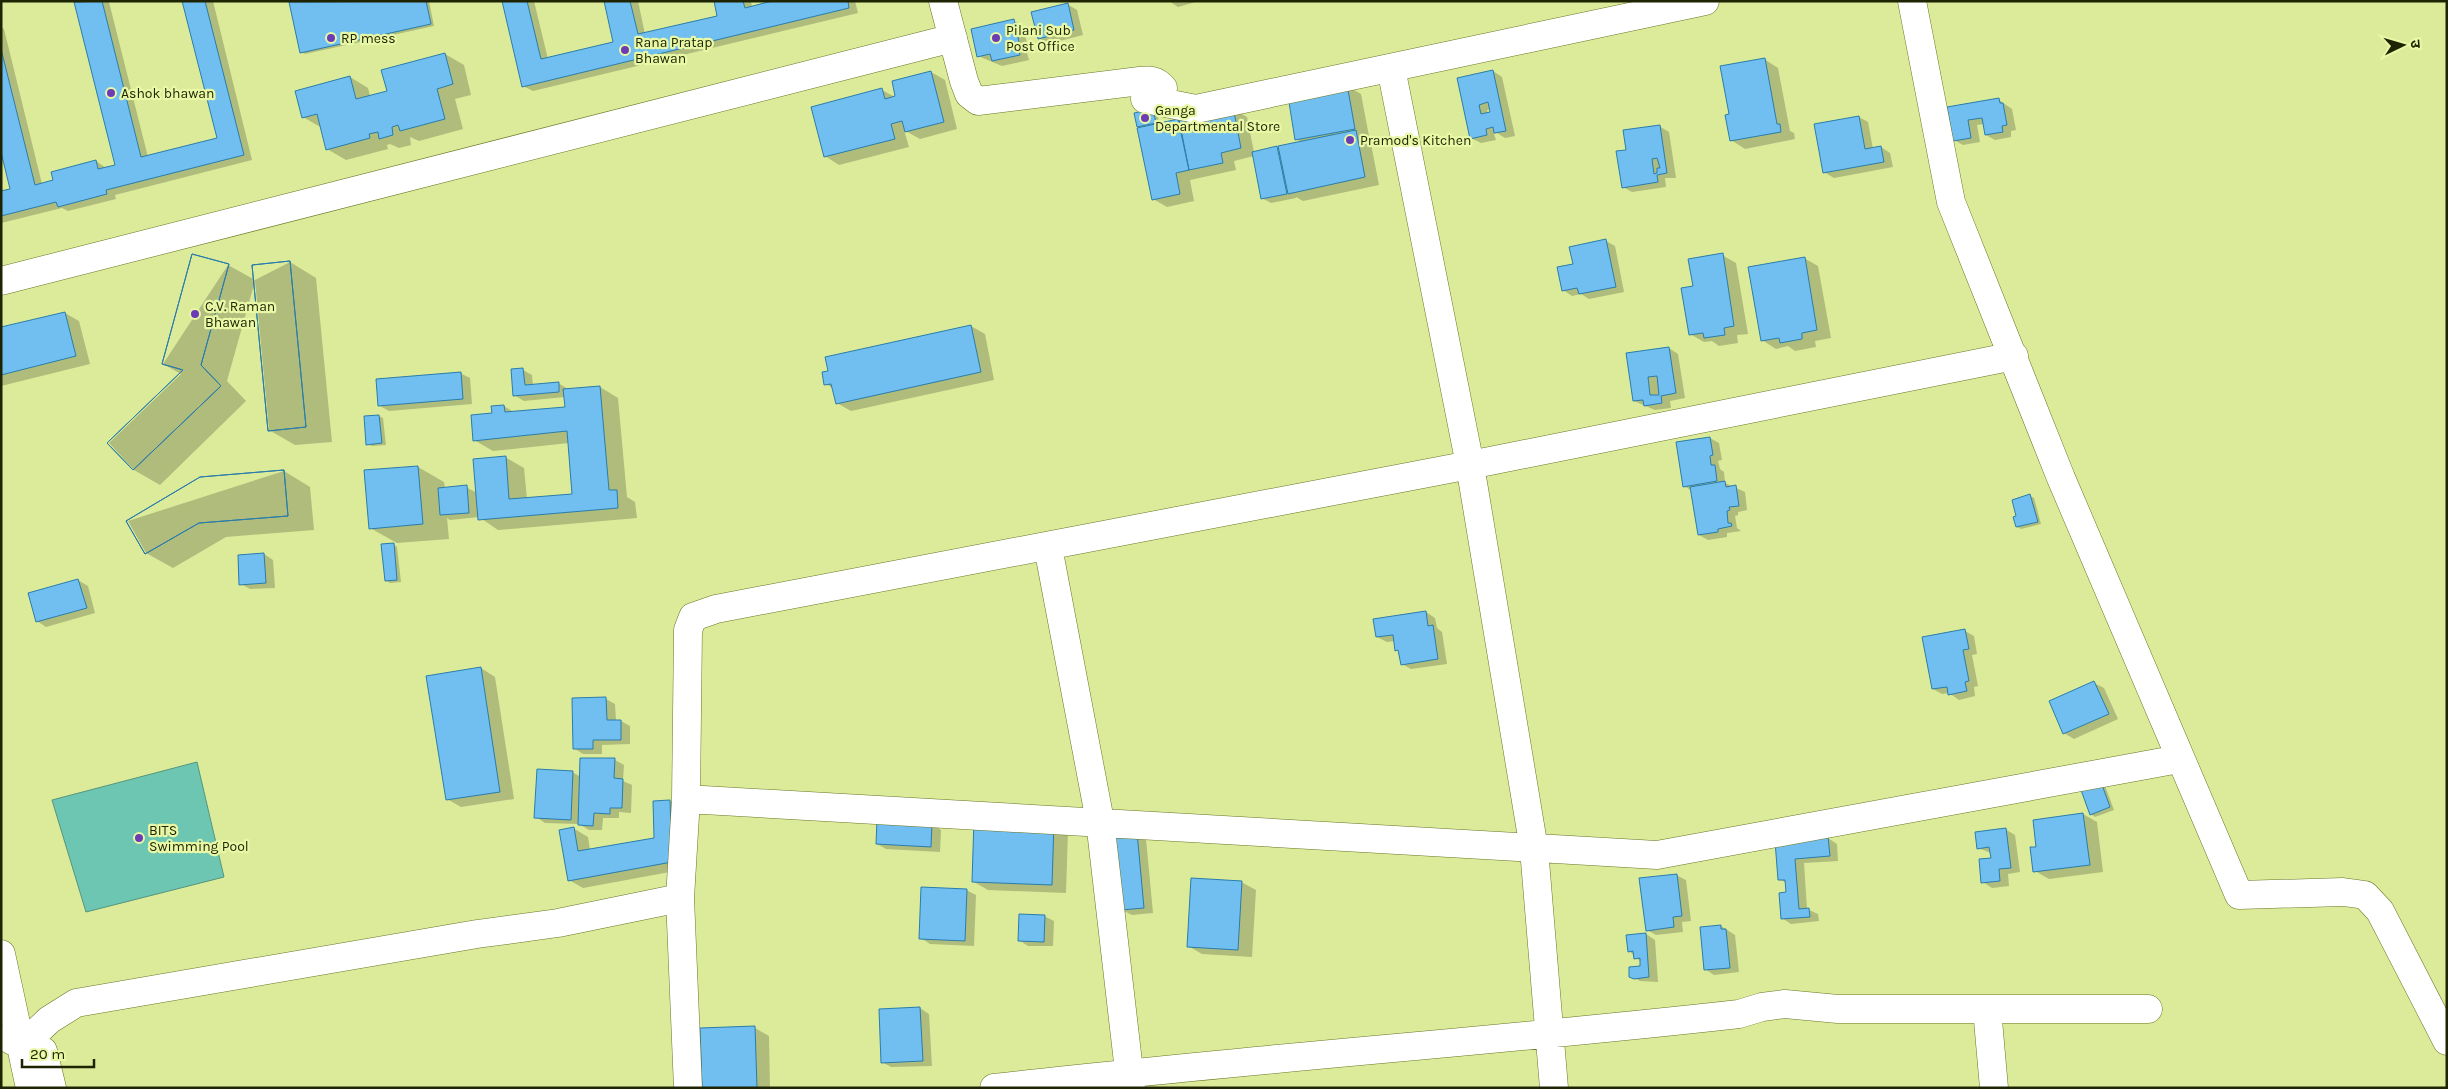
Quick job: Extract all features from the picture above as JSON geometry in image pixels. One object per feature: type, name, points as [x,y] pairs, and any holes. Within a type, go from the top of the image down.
[{"type":"street","points":[[943,1],[969,94],[978,101],[1154,80],[1163,88],[1145,99],[1196,109],[1705,1]]},
{"type":"street","points":[[1912,1],[1951,202],[2014,356],[2061,478],[2179,758],[2239,894],[2343,892],[2364,895],[2380,911],[2447,1041]]},
{"type":"street","points":[[1,281],[952,38]]},
{"type":"street","points":[[1391,68],[1470,465],[1534,849],[1548,1035],[1554,1088]]},
{"type":"street","points":[[688,1088],[680,898],[686,799],[688,630],[693,617],[716,609],[1470,465],[2014,356]]},
{"type":"street","points":[[1048,547],[1100,822],[1130,1080]]},
{"type":"street","points":[[686,799],[1657,855],[2179,758]]},
{"type":"street","points":[[12,1040],[76,1003],[477,934],[558,923],[680,898]]},
{"type":"street","points":[[1,954],[12,1040],[21,1054],[30,1088]]},
{"type":"street","points":[[994,1088],[1130,1080],[1739,1014],[1786,1004],[1838,1009],[2148,1009]]},
{"type":"street","points":[[1987,1009],[1994,1088]]},
{"type":"street","points":[[12,1040],[43,1050],[52,1088]]},
{"type":"water","name":"BITS Swimming Pool","points":[[197,762],[224,877],[86,912],[52,800]]},
{"type":"building","name":"Ashok bhawan","points":[[102,1],[141,157],[217,138],[182,1],[205,1],[244,155],[106,190],[107,194],[58,207],[56,202],[1,216],[1,191],[10,189],[1,152],[1,49],[35,185],[53,180],[51,172],[96,160],[98,169],[115,165],[74,2]]},
{"type":"building","name":"RP mess","points":[[426,1],[431,24],[300,53],[289,2]]},
{"type":"building","name":"Rana Pratap Bhawan","points":[[502,1],[527,1],[541,59],[613,42],[604,1],[630,1],[638,34],[717,16],[714,1],[743,1],[745,8],[772,1],[848,1],[849,8],[522,87]]},
{"type":"building","points":[[1068,3],[1074,30],[1038,39],[1031,12]]},
{"type":"building","name":"Pilani Sub Post Office","points":[[1014,19],[1020,55],[992,61],[990,54],[977,57],[971,29]]},
{"type":"building","points":[[445,53],[453,84],[437,89],[445,119],[400,131],[398,125],[392,127],[393,135],[379,139],[378,132],[369,134],[370,138],[326,150],[317,114],[302,118],[295,91],[350,76],[356,99],[387,91],[381,70]]},
{"type":"building","points":[[1765,58],[1777,124],[1780,124],[1781,132],[1730,141],[1725,115],[1729,114],[1720,66]]},
{"type":"building","points":[[1493,70],[1506,131],[1494,133],[1493,127],[1486,129],[1487,135],[1470,139],[1457,78]],"holes":[[[1488,102],[1490,112],[1481,114],[1479,105]]]},
{"type":"building","points":[[931,71],[944,122],[905,132],[902,121],[891,124],[895,139],[824,157],[811,107],[882,88],[885,99],[895,96],[892,81]]},
{"type":"building","points":[[1347,84],[1355,129],[1295,140],[1288,96]]},
{"type":"building","points":[[1999,98],[2000,103],[2003,103],[2007,125],[2002,126],[2003,132],[1985,135],[1982,118],[1968,120],[1971,138],[1953,141],[1947,107]]},
{"type":"building","points":[[1233,107],[1241,148],[1221,153],[1223,163],[1189,170],[1179,119]]},
{"type":"building","name":"Ganga Departmental Store","points":[[1153,109],[1156,123],[1137,127],[1134,113]]},
{"type":"building","points":[[1859,116],[1865,149],[1881,146],[1884,162],[1823,173],[1814,124]]},
{"type":"building","points":[[1178,119],[1189,170],[1176,173],[1180,194],[1152,200],[1137,128]]},
{"type":"building","points":[[1660,125],[1667,173],[1657,175],[1658,182],[1622,188],[1616,151],[1626,150],[1623,130]],"holes":[[[1657,158],[1660,168],[1657,168],[1657,173],[1654,174],[1652,159]]]},
{"type":"building","points":[[1356,130],[1365,177],[1288,194],[1278,146]]},
{"type":"building","points":[[1277,146],[1287,194],[1261,199],[1252,152]]},
{"type":"building","points":[[1606,239],[1616,287],[1579,294],[1577,288],[1562,291],[1557,267],[1573,264],[1569,247]]},
{"type":"building","points":[[1723,253],[1734,326],[1724,328],[1725,335],[1704,338],[1703,333],[1689,335],[1681,288],[1693,286],[1688,259]]},
{"type":"building","name":"C.V. Raman Bhawan","points":[[192,254],[229,264],[201,365],[221,386],[133,470],[107,443],[183,370],[162,364]]},
{"type":"building","name":"C.V. Raman Bhawan","points":[[192,254],[229,264],[201,365],[221,386],[133,470],[107,443],[183,370],[162,364]]},
{"type":"building","points":[[1805,257],[1817,330],[1802,333],[1802,339],[1780,343],[1779,338],[1761,341],[1748,267]]},
{"type":"building","name":"C.V. Raman Bhawan","points":[[290,261],[306,427],[268,431],[252,265]]},
{"type":"building","name":"C.V. Raman Bhawan","points":[[290,261],[306,427],[268,431],[252,265]]},
{"type":"building","points":[[65,312],[76,356],[1,375],[1,327]]},
{"type":"building","points":[[971,325],[981,372],[836,404],[831,384],[824,385],[822,372],[828,371],[825,357]]},
{"type":"building","points":[[1669,347],[1676,393],[1661,396],[1662,403],[1644,406],[1643,400],[1633,401],[1626,353]],"holes":[[[1657,376],[1659,395],[1650,395],[1648,377]]]},
{"type":"building","points":[[523,368],[525,385],[559,382],[559,392],[513,396],[511,369]]},
{"type":"building","points":[[461,372],[463,399],[378,406],[376,379]]},
{"type":"building","points":[[600,386],[609,490],[617,490],[618,508],[478,520],[473,459],[506,456],[509,499],[572,494],[567,431],[473,441],[471,415],[492,413],[491,406],[504,405],[505,412],[565,407],[563,389]]},
{"type":"building","points":[[379,415],[382,443],[366,445],[364,416]]},
{"type":"building","points":[[1710,437],[1713,455],[1710,456],[1711,465],[1715,465],[1717,481],[1683,487],[1676,442]]},
{"type":"building","points":[[418,466],[423,524],[369,529],[364,470]]},
{"type":"building","points":[[284,470],[288,516],[199,523],[145,554],[126,521],[200,477]]},
{"type":"building","points":[[284,470],[288,516],[199,523],[145,554],[126,521],[200,477]]},
{"type":"building","points":[[1725,481],[1726,487],[1736,485],[1739,506],[1729,507],[1730,510],[1727,511],[1728,523],[1731,523],[1732,526],[1718,529],[1718,532],[1698,535],[1690,487]]},
{"type":"building","points":[[467,485],[469,513],[440,515],[438,488]]},
{"type":"building","points":[[2030,494],[2038,522],[2016,527],[2013,517],[2016,516],[2012,500]]},
{"type":"building","points":[[394,543],[397,580],[385,581],[381,544]]},
{"type":"building","points":[[264,553],[266,583],[239,585],[238,555]]},
{"type":"building","points":[[78,579],[87,608],[36,622],[28,593]]},
{"type":"building","points":[[1426,611],[1428,626],[1433,625],[1438,659],[1401,665],[1398,650],[1395,651],[1393,635],[1376,637],[1373,619]]},
{"type":"building","points":[[1965,629],[1969,649],[1963,650],[1969,681],[1965,682],[1967,691],[1948,695],[1947,687],[1932,689],[1922,637]]},
{"type":"building","points":[[481,667],[500,792],[446,800],[426,676]]},
{"type":"building","points":[[2094,681],[2109,714],[2063,734],[2049,701]]},
{"type":"building","points":[[606,697],[607,720],[621,720],[621,740],[593,740],[593,749],[573,749],[572,698]]},
{"type":"building","points":[[580,758],[615,758],[614,778],[623,779],[622,808],[610,808],[610,814],[594,813],[593,826],[578,825]]},
{"type":"building","points":[[537,769],[573,771],[571,820],[534,818]]},
{"type":"building","points":[[2101,782],[2110,807],[2090,815],[2081,790]]},
{"type":"building","points":[[670,800],[672,862],[568,881],[559,830],[574,827],[578,851],[654,838],[653,801]]},
{"type":"building","points":[[2083,813],[2090,865],[2033,872],[2030,847],[2036,847],[2033,820]]},
{"type":"building","points":[[974,819],[1054,822],[1052,885],[972,882]]},
{"type":"building","points":[[877,820],[932,823],[931,847],[876,844]]},
{"type":"building","points":[[2006,828],[2011,868],[1999,869],[2000,881],[1981,883],[1979,859],[1991,858],[1989,847],[1977,849],[1975,832]]},
{"type":"building","points":[[1137,832],[1144,908],[1121,910],[1113,835]]},
{"type":"building","points":[[1828,837],[1830,856],[1795,859],[1799,909],[1809,908],[1810,917],[1781,919],[1779,893],[1786,892],[1785,880],[1778,880],[1775,841]]},
{"type":"building","points":[[1677,874],[1682,916],[1673,917],[1674,927],[1646,931],[1639,878]]},
{"type":"building","points":[[1191,878],[1242,881],[1238,950],[1187,947]]},
{"type":"building","points":[[921,887],[967,889],[965,941],[919,939]]},
{"type":"building","points":[[1019,914],[1045,915],[1044,942],[1018,941]]},
{"type":"building","points":[[1721,925],[1721,929],[1726,929],[1730,968],[1704,970],[1700,927]]},
{"type":"building","points":[[1646,933],[1649,977],[1634,979],[1629,977],[1629,967],[1640,966],[1640,958],[1634,959],[1633,951],[1628,952],[1626,935]]},
{"type":"building","points":[[920,1007],[923,1061],[881,1063],[879,1009]]},
{"type":"building","points":[[755,1026],[757,1088],[702,1088],[700,1028]]},
{"type":"place","name":"RP mess","points":[[331,38]]},
{"type":"place","name":"Pilani Sub Post Office","points":[[996,38]]},
{"type":"place","name":"Rana Pratap Bhawan","points":[[625,50]]},
{"type":"place","name":"Ashok bhawan","points":[[111,93]]},
{"type":"place","name":"Ganga Departmental Store","points":[[1145,118]]},
{"type":"place","name":"Pramod's Kitchen","points":[[1350,140]]},
{"type":"place","name":"C.V. Raman Bhawan","points":[[195,314]]},
{"type":"place","name":"BITS Swimming Pool","points":[[139,838]]}]
